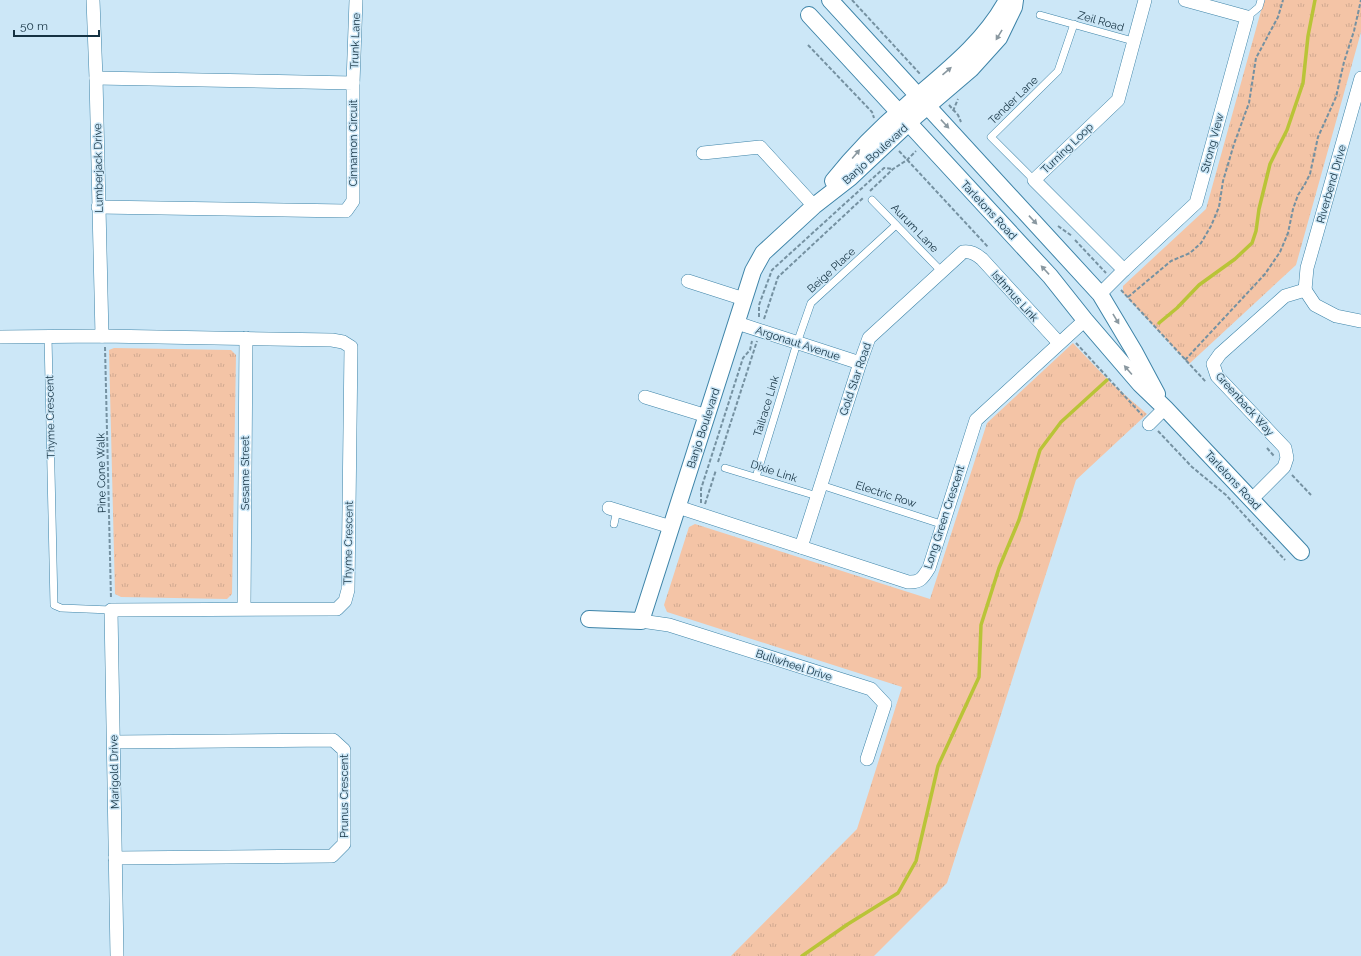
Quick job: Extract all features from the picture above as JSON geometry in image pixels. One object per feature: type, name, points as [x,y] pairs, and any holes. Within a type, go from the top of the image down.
[{"type":"street","name":"Lumberjack Drive","points":[[93,0],[102,336]]},
{"type":"street","name":"Trunk Lane","points":[[353,83],[356,0]]},
{"type":"street","name":"Tarletons Road","points":[[830,0],[918,105],[1085,320],[1140,384],[1165,408],[1301,552]]},
{"type":"street","points":[[918,105],[951,68],[981,38],[1007,0]]},
{"type":"street","points":[[918,105],[971,69],[999,38],[1014,7],[1015,0]]},
{"type":"street","name":"Turning Loop","points":[[1124,270],[1034,180],[1118,100],[1145,0]]},
{"type":"street","points":[[1185,0],[1215,4],[1247,18]]},
{"type":"street","name":"Tarletons Road","points":[[809,15],[918,105],[1100,294],[1134,351],[1165,408]]},
{"type":"street","name":"Strong View","points":[[1100,294],[1196,203],[1247,18]]},
{"type":"street","points":[[96,78],[353,83]]},
{"type":"street","name":"Riverbend Drive","points":[[1305,290],[1307,268],[1361,78]]},
{"type":"street","name":"Cinnamon Circuit","points":[[98,207],[346,211],[353,201],[353,83]]},
{"type":"street","name":"Banjo Boulevard","points":[[641,620],[753,271],[763,253],[814,206],[834,179],[865,143],[884,135],[918,105]]},
{"type":"street","points":[[703,154],[760,147],[814,206]]},
{"type":"street","name":"Gold Star Road","points":[[802,547],[819,490],[869,338],[963,252],[969,252]]},
{"type":"street","name":"Isthmus Link","points":[[969,252],[976,254],[982,259],[1064,339]]},
{"type":"street","points":[[688,281],[744,299]]},
{"type":"street","points":[[1305,290],[1315,304],[1336,316],[1360,321]]},
{"type":"street","name":"Greenback Way","points":[[1284,467],[1287,458],[1285,448],[1217,376],[1212,364],[1220,354],[1285,296],[1305,290]]},
{"type":"street","name":"Long Green Crescent","points":[[678,507],[908,582],[915,582],[923,578],[929,568],[976,420],[1085,320]]},
{"type":"street","name":"Argonaut Avenue","points":[[737,323],[860,363]]},
{"type":"street","name":"Thyme Crescent","points":[[0,337],[102,336],[332,340],[344,342],[351,348],[348,590],[345,601],[337,608],[111,610]]},
{"type":"street","name":"Sesame Street","points":[[244,608],[246,338]]},
{"type":"street","points":[[645,397],[707,416]]},
{"type":"street","points":[[1149,424],[1165,408]]},
{"type":"street","points":[[1252,499],[1284,467]]},
{"type":"street","points":[[614,509],[671,528]]},
{"type":"street","name":"Marigold Drive","points":[[111,610],[117,956]]},
{"type":"street","points":[[589,619],[641,620]]},
{"type":"street","name":"Bullwheel Drive","points":[[641,620],[668,625],[871,689],[885,704],[867,759]]},
{"type":"street","name":"Prunus Crescent","points":[[114,742],[333,740],[344,750],[344,844],[332,856],[115,858]]},
{"type":"lane","points":[[1247,18],[1259,7],[1261,0]]},
{"type":"lane","name":"Zeil Road","points":[[1040,15],[1133,41]]},
{"type":"lane","name":"Tender Lane","points":[[1034,180],[991,137],[1058,71],[1074,24]]},
{"type":"lane","name":"Aurum Lane","points":[[872,200],[942,272]]},
{"type":"lane","name":"Beige Place","points":[[797,342],[811,303],[896,225]]},
{"type":"lane","name":"Thyme Crescent","points":[[48,337],[54,605],[61,608],[111,610]]},
{"type":"lane","name":"Tailrace Link","points":[[756,476],[797,342]]},
{"type":"lane","name":"Dixie Link","points":[[725,468],[819,490]]},
{"type":"lane","name":"Electric Row","points":[[819,490],[944,524]]},
{"type":"lane","points":[[614,509],[614,524]]},
{"type":"path","points":[[852,0],[918,105],[958,115],[963,128]]},
{"type":"path","points":[[1185,360],[1265,274],[1280,252],[1288,233],[1293,209],[1298,195],[1310,174],[1318,137],[1336,97],[1361,0]]},
{"type":"path","points":[[808,45],[872,112],[874,123],[884,135],[989,248]]},
{"type":"path","points":[[1052,222],[1072,236],[1210,387]]},
{"type":"path","name":"Pine Cone Walk","points":[[102,336],[106,350],[112,594],[111,610]]},
{"type":"path","points":[[1064,339],[1192,467],[1226,495],[1285,560]]},
{"type":"path","points":[[1263,444],[1311,496]]},
{"type":"green space","points":[[1264,0],[1361,0],[1361,32],[1296,265],[1189,364],[1123,293],[1123,286],[1206,209]]},
{"type":"green space","points":[[1073,343],[1110,382],[1147,414],[1076,480],[947,883],[874,956],[731,956],[857,829],[902,687],[667,612],[664,605],[689,527],[695,524],[930,599],[987,423]]},
{"type":"green space","points":[[114,348],[231,350],[236,355],[232,594],[227,599],[121,597],[115,594],[109,350]]},
{"type":"waterway","points":[[1159,323],[1177,308],[1199,285],[1235,259],[1252,243],[1256,231],[1259,209],[1270,164],[1287,130],[1303,83],[1308,36],[1315,0]]},
{"type":"waterway","points":[[802,956],[848,924],[898,893],[916,861],[938,766],[979,677],[981,625],[999,568],[1019,520],[1040,450],[1061,422],[1107,380]]}]
